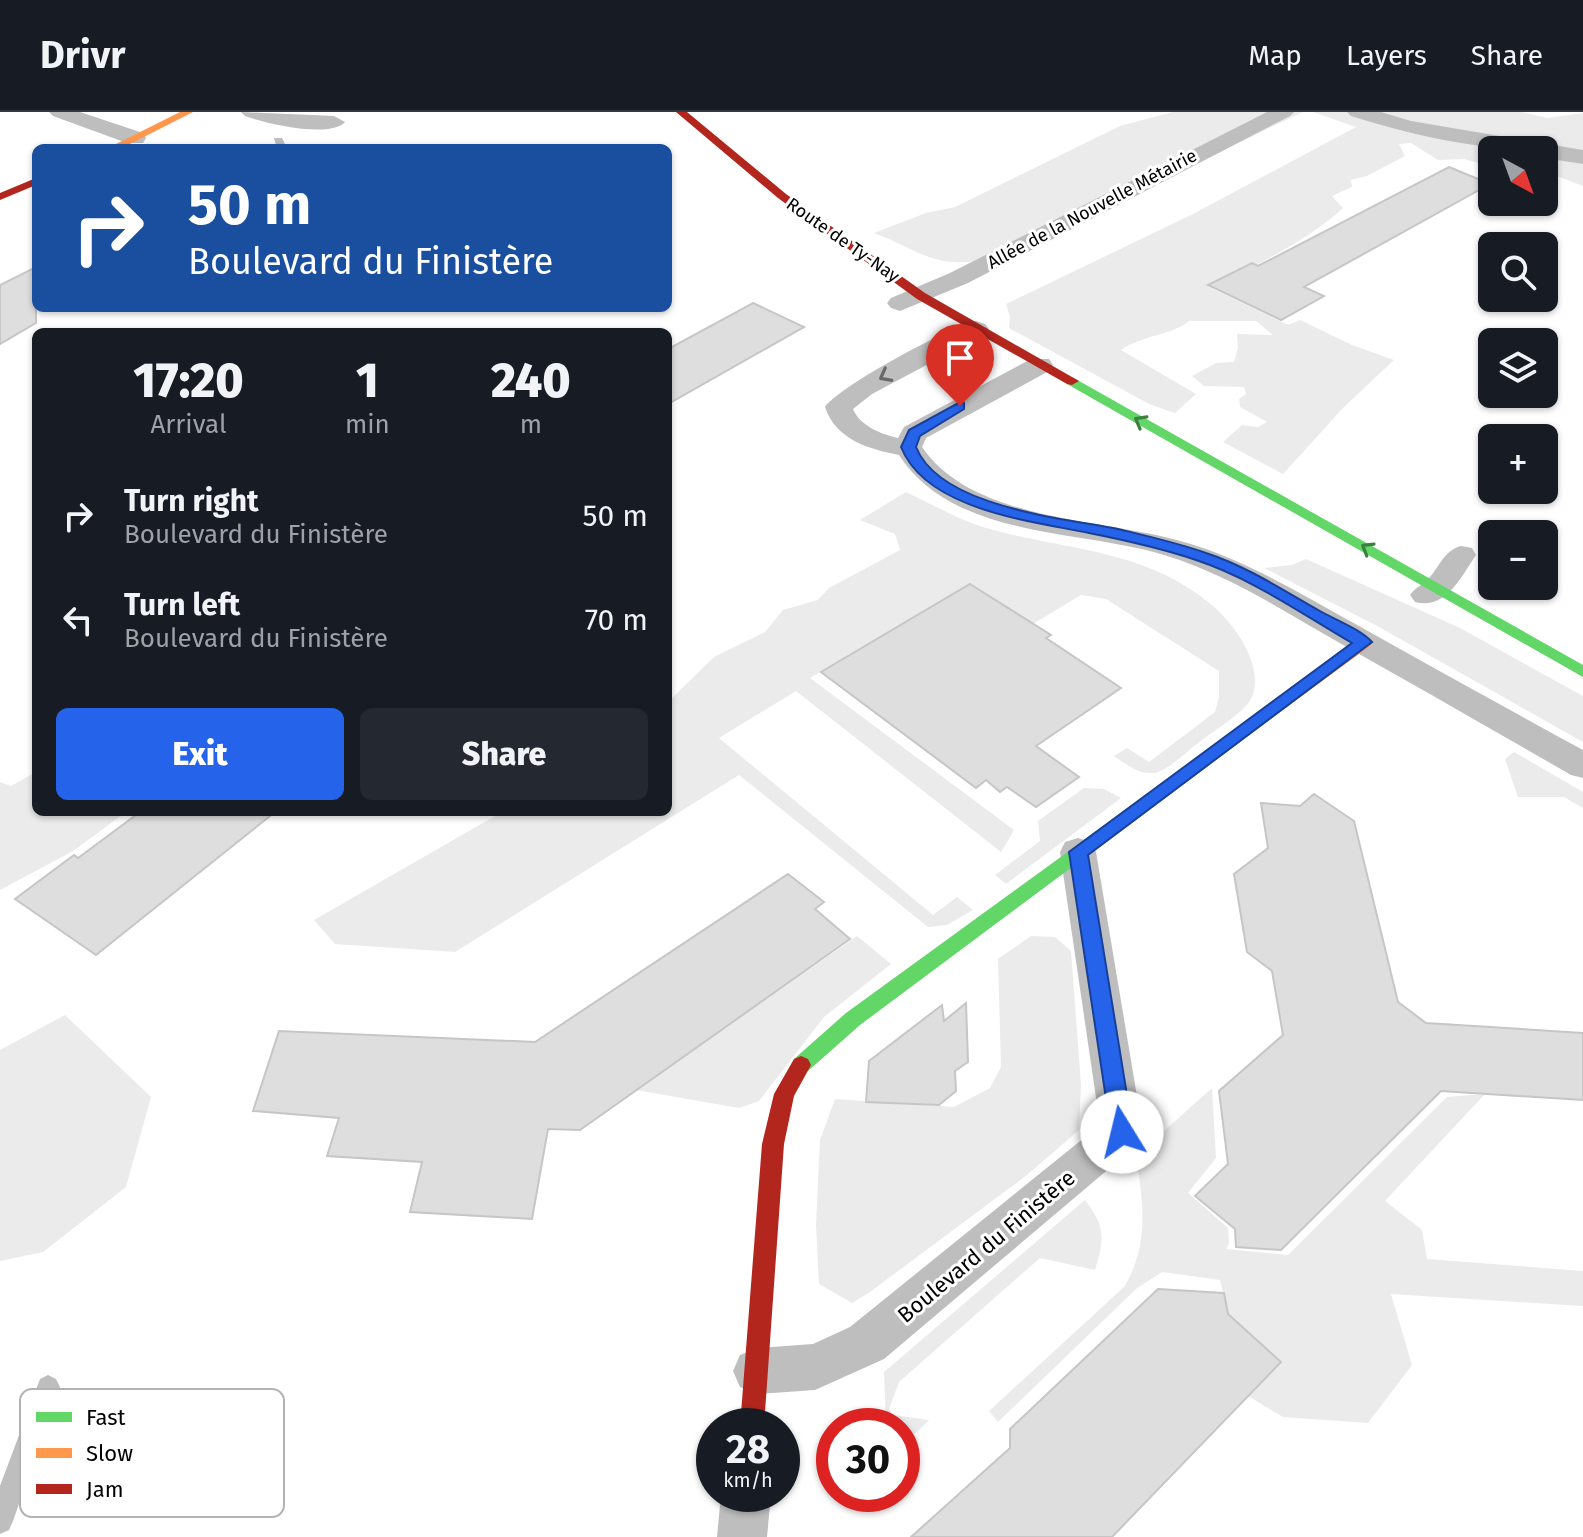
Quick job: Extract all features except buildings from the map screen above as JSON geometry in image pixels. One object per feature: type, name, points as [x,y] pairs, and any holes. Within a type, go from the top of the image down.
[{"type":"main road","points":[[122,144],[188,112]]},
{"type":"main road","name":"Route de Ty-Nay","points":[[681,112],[940,323],[1026,374],[1331,526],[1431,592]]},
{"type":"main road","points":[[0,197],[32,183]]},
{"type":"main road","name":"Route de Ty-Nay","points":[[1344,557],[1431,592],[1583,672]]},
{"type":"main road","points":[[754,1408],[773,1144],[784,1094],[809,1055],[1364,642]]},
{"type":"street","points":[[60,112],[135,138]]},
{"type":"street","name":"Allée de la Nouvelle Métairie","points":[[940,323],[1283,112]]},
{"type":"street","points":[[1358,112],[1408,127],[1478,140]]},
{"type":"street","points":[[260,115],[334,122]]},
{"type":"street","points":[[260,115],[280,144]]},
{"type":"street","points":[[1558,153],[1583,157]]},
{"type":"street","points":[[908,447],[885,444],[855,429],[843,420],[839,407],[940,323]]},
{"type":"street","points":[[1026,374],[914,433],[908,447],[913,458],[932,478],[974,502],[1202,557],[1247,577],[1583,766]]},
{"type":"street","points":[[1431,592],[1461,555]]},
{"type":"street","name":"Boulevard du Finistère","points":[[757,1371],[815,1367],[867,1343],[1122,1132],[1078,852]]},
{"type":"street","points":[[742,1537],[744,1512]]},
{"type":"lane","points":[[0,1521],[20,1465]]},
{"type":"shaded area","points":[[1173,112],[1303,112],[998,258],[945,261],[874,233],[926,213],[955,207],[1120,126]]},
{"type":"shaded area","points":[[1313,112],[1521,112],[1548,118],[1583,113],[1583,186],[1558,176],[1558,136],[1478,136],[1478,163],[1464,159],[1438,160],[1411,143],[1399,144],[1405,156],[1367,176],[1351,180],[1352,187],[1332,196],[1343,208],[1329,220],[1280,252],[1211,288],[1288,325],[1300,320],[1352,345],[1394,360],[1343,408],[1283,474],[1223,442],[1242,425],[1258,427],[1267,422],[1240,407],[1239,399],[1246,394],[1244,387],[1204,386],[1192,376],[1216,363],[1234,362],[1238,348],[1237,334],[1273,335],[1256,321],[1189,321],[1121,350],[1196,394],[1175,413],[1149,404],[1009,328],[1006,304],[1193,214],[1356,127]]},
{"type":"shaded area","points":[[906,492],[979,526],[1106,554],[1161,573],[1213,606],[1232,626],[1253,667],[1253,694],[1246,706],[1230,720],[1163,770],[1146,773],[1134,769],[1114,756],[1127,748],[1149,762],[1215,712],[1219,697],[1219,671],[1106,599],[1081,595],[1033,624],[970,584],[810,678],[1014,830],[1001,852],[796,691],[719,738],[933,915],[957,897],[973,910],[947,925],[928,927],[739,775],[455,952],[335,944],[314,920],[495,816],[672,816],[672,698],[714,657],[765,632],[783,610],[818,600],[829,588],[900,550],[895,534],[860,520]]},
{"type":"shaded area","points":[[1306,559],[1460,628],[1583,696],[1583,742],[1379,627],[1264,568],[1292,565]]},
{"type":"shaded area","points":[[1514,752],[1583,792],[1583,808],[1564,797],[1518,797],[1505,759]]},
{"type":"shaded area","points":[[32,774],[32,816],[121,816],[73,851],[0,890],[0,782],[11,786]]},
{"type":"shaded area","points":[[1084,788],[1104,789],[1121,798],[1006,884],[995,875],[1040,841],[1038,821]]},
{"type":"shaded area","points":[[857,936],[891,964],[824,1017],[759,1101],[739,1108],[636,1090]]},
{"type":"shaded area","points":[[1031,936],[1055,937],[1071,951],[1081,1085],[1079,1130],[1027,1175],[852,1303],[819,1284],[816,1225],[820,1140],[835,1099],[954,1107],[990,1088],[1001,1067],[998,959]]},
{"type":"shaded area","points":[[65,1015],[151,1097],[126,1187],[43,1252],[0,1261],[0,1050]]},
{"type":"shaded area","points":[[1212,1088],[1216,1158],[1188,1193],[1228,1228],[1229,1243],[1226,1249],[1288,1255],[1447,1097],[1485,1094],[1385,1201],[1422,1230],[1427,1259],[1583,1271],[1583,1306],[1391,1294],[1412,1365],[1368,1423],[1283,1417],[1248,1396],[1281,1361],[1228,1314],[1220,1280],[1162,1272],[1136,1289],[998,1422],[989,1411],[1124,1287],[1138,1255],[1141,1239],[1141,1190],[1136,1156]]},
{"type":"shaded area","points":[[1085,1200],[1100,1225],[1102,1241],[1095,1270],[1040,1258],[899,1382],[889,1408],[885,1408],[884,1372]]},
{"type":"shaded area","points":[[920,1419],[929,1420],[920,1429]]},
{"type":"traffic: fast","points":[[1072,381],[1583,672]]},
{"type":"traffic: fast","points":[[801,1065],[853,1019],[1274,708]]},
{"type":"traffic: slow","points":[[121,144],[188,112]]},
{"type":"traffic: slow","points":[[1274,708],[1364,642]]},
{"type":"traffic: jam","points":[[681,112],[782,196],[921,296],[1072,381]]},
{"type":"traffic: jam","points":[[0,197],[32,183]]},
{"type":"traffic: jam","points":[[753,1408],[773,1144],[784,1094],[801,1065]]},
{"type":"route","points":[[960,406],[914,433],[908,447],[913,458],[932,478],[951,491],[1001,510],[1122,535],[1202,557],[1291,600],[1364,642],[1078,852],[1122,1132]]}]
